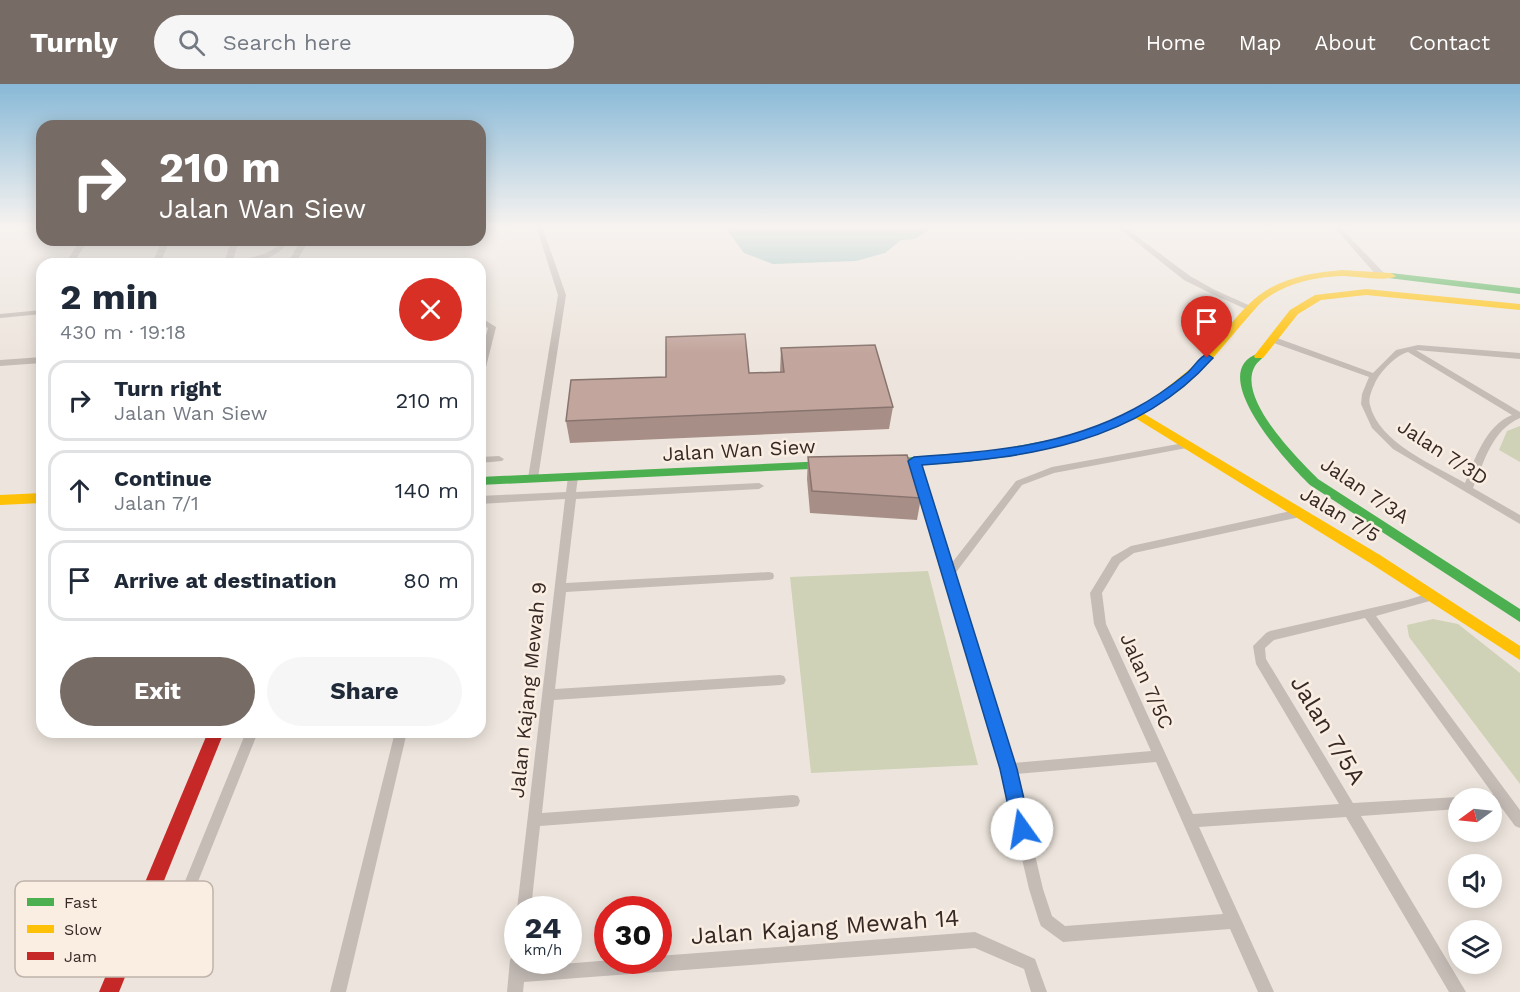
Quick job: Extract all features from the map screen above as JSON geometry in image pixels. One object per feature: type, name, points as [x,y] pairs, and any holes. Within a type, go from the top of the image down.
[{"type":"street","points":[[533,478],[562,295],[553,268]]},
{"type":"street","points":[[1173,268],[1213,293],[1251,308]]},
{"type":"street","points":[[1375,268],[1381,275]]},
{"type":"street","points":[[879,463],[991,456],[1026,451],[1076,438],[1136,413],[1167,395],[1194,372],[1251,308],[1275,288],[1302,278],[1342,274],[1381,275],[1520,291]]},
{"type":"street","name":"Jalan 7/3A","points":[[1520,307],[1366,292],[1318,297],[1294,312],[1274,340],[1249,367],[1248,387],[1259,414],[1275,440],[1314,482],[1520,616]]},
{"type":"street","points":[[0,316],[36,312]]},
{"type":"street","points":[[486,323],[492,327],[486,351]]},
{"type":"street","points":[[1274,340],[1374,376]]},
{"type":"street","points":[[1409,349],[1418,347],[1520,356]]},
{"type":"street","points":[[1409,349],[1519,415]]},
{"type":"street","name":"Jalan 7/3D","points":[[1409,349],[1399,352],[1374,376],[1366,394],[1365,404],[1369,415],[1384,437],[1396,447],[1520,520]]},
{"type":"street","points":[[0,363],[36,360]]},
{"type":"street","name":"Jalan 7/5","points":[[1136,413],[1517,646]]},
{"type":"street","points":[[1467,489],[1500,424],[1519,415]]},
{"type":"street","points":[[950,573],[1019,483],[1052,470],[1188,445]]},
{"type":"street","points":[[486,460],[499,459]]},
{"type":"street","points":[[914,461],[1008,769],[1036,889],[1046,921],[1063,934],[1234,921]]},
{"type":"street","name":"Jalan Wan Siew","points":[[486,481],[844,465]]},
{"type":"street","name":"Jalan Kajang Mewah 9","points":[[525,896],[573,477]]},
{"type":"street","points":[[486,500],[759,486]]},
{"type":"street","points":[[0,500],[36,498]]},
{"type":"street","name":"Jalan 7/5C","points":[[1266,992],[1100,624],[1096,593],[1116,560],[1131,550],[1300,513]]},
{"type":"street","points":[[561,588],[769,576]]},
{"type":"street","name":"Jalan 7/5A","points":[[1433,596],[1270,636],[1259,646],[1260,660],[1458,992]]},
{"type":"street","points":[[1368,613],[1490,788]]},
{"type":"street","points":[[548,695],[780,680]]},
{"type":"street","points":[[155,881],[214,738]]},
{"type":"street","points":[[191,881],[250,738]]},
{"type":"street","points":[[338,992],[400,738]]},
{"type":"street","points":[[1008,769],[1160,756]]},
{"type":"street","points":[[534,820],[793,801]]},
{"type":"street","points":[[1189,821],[1448,804]]},
{"type":"street","points":[[1502,804],[1520,821]]},
{"type":"street","name":"Jalan Kajang Mewah 14","points":[[582,964],[975,940],[1030,964],[1039,992]]},
{"type":"street","points":[[515,992],[517,974]]},
{"type":"street","points":[[110,992],[116,977]]},
{"type":"green space","points":[[1520,426],[1520,462],[1499,450],[1507,431]]},
{"type":"green space","points":[[928,571],[978,765],[811,773],[790,577]]},
{"type":"green space","points":[[1433,619],[1458,624],[1520,673],[1520,784],[1409,637],[1407,625]]},
{"type":"building","points":[[745,334],[749,373],[784,372],[781,348],[875,345],[893,407],[566,421],[571,380],[666,377],[666,337]]},
{"type":"building","points":[[907,455],[921,498],[812,491],[808,457]]},
{"type":"traffic: fast","points":[[1391,276],[1520,291]]},
{"type":"traffic: fast","points":[[1259,356],[1249,366],[1246,379],[1249,395],[1267,428],[1304,473],[1314,482],[1520,616]]},
{"type":"traffic: fast","points":[[890,463],[960,458],[1032,449],[1102,429],[1134,415],[1163,396]]},
{"type":"traffic: fast","points":[[486,481],[827,465]]},
{"type":"traffic: slow","points":[[1163,396],[1206,360],[1252,306],[1279,287],[1326,274],[1358,273],[1391,276]]},
{"type":"traffic: slow","points":[[1259,356],[1294,312],[1318,297],[1366,292],[1520,307]]},
{"type":"traffic: slow","points":[[1136,413],[1375,559],[1520,654]]},
{"type":"traffic: slow","points":[[0,500],[36,498]]},
{"type":"traffic: jam","points":[[155,881],[214,738]]},
{"type":"traffic: jam","points":[[109,992],[115,977]]},
{"type":"route","points":[[1022,829],[1008,769],[914,461],[991,456],[1026,451],[1076,438],[1136,413],[1167,395],[1207,358]]}]
